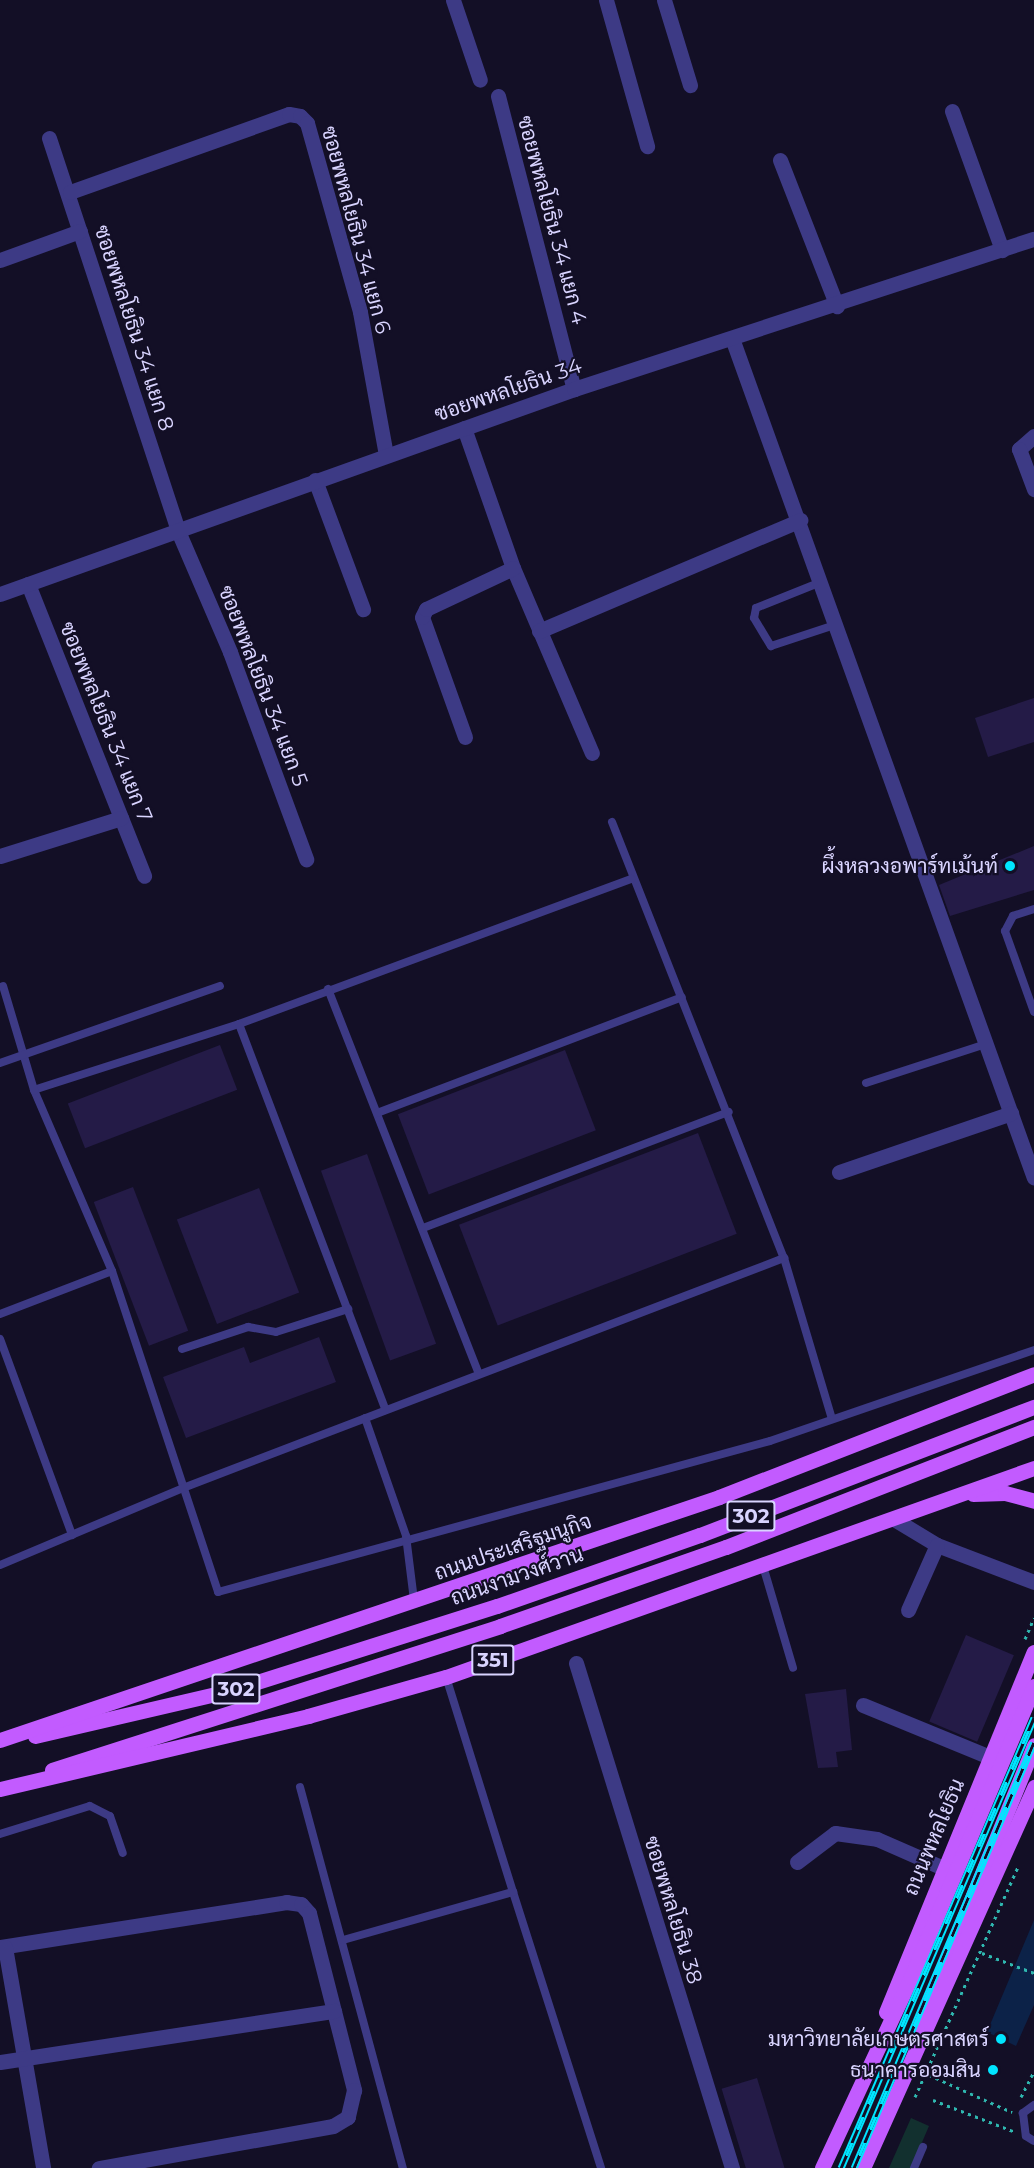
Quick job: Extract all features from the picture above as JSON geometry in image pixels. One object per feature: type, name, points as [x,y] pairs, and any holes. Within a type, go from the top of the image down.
[{"type":"main road","name":"ถนนประเสริฐมนูกิจ","points":[[0,1741],[415,1603],[719,1497],[1034,1374]]},
{"type":"main road","points":[[1009,1384],[1034,1381]]},
{"type":"main road","name":"ถนนงามวงศ์วาน","points":[[0,1741],[92,1726],[232,1690],[466,1616],[700,1535],[1034,1407]]},
{"type":"main road","name":"ถนนงามวงศ์วาน","points":[[16,1785],[101,1751],[491,1629],[714,1551],[1034,1427]]},
{"type":"main road","name":"351","points":[[0,1789],[308,1716],[446,1677],[764,1566],[1034,1468]]},
{"type":"main road","points":[[958,1495],[1005,1493],[1034,1501]]},
{"type":"main road","name":"ถนนพหลโยธิน","points":[[878,2041],[896,1982],[1034,1652]]},
{"type":"main road","name":"ถนนพหลโยธิน","points":[[822,2168],[878,2041],[911,1977],[1034,1686]]},
{"type":"main road","points":[[863,2168],[912,2053],[935,1982],[1034,1745]]},
{"type":"main road","points":[[912,2053],[954,1976],[1034,1787]]},
{"type":"street","points":[[453,0],[480,80]]},
{"type":"street","points":[[606,0],[647,146]]},
{"type":"street","points":[[664,0],[690,85]]},
{"type":"street","name":"ซอยพหลโยธิน 34 แยก 4","points":[[498,96],[574,389]]},
{"type":"street","points":[[952,111],[1002,250]]},
{"type":"street","name":"ซอยพหลโยธิน 34 แยก 6","points":[[70,192],[289,114],[300,116],[308,123],[360,312],[386,455]]},
{"type":"street","name":"ซอยพหลโยธิน 34 แยก 8","points":[[50,138],[70,192],[80,231],[178,531]]},
{"type":"street","points":[[780,160],[837,306]]},
{"type":"street","points":[[0,260],[80,231]]},
{"type":"street","name":"ซอยพหลโยธิน 34","points":[[0,594],[574,389],[733,341],[1034,239]]},
{"type":"street","points":[[733,341],[801,520],[1034,1178]]},
{"type":"street","points":[[464,428],[513,568],[592,753]]},
{"type":"street","points":[[1034,436],[1019,448],[1034,489]]},
{"type":"street","points":[[315,480],[363,609]]},
{"type":"street","points":[[539,631],[801,520]]},
{"type":"street","name":"ซอยพหลโยธิน 34 แยก 5","points":[[178,531],[230,652],[306,859]]},
{"type":"street","points":[[465,737],[422,616],[426,609],[513,568]]},
{"type":"street","name":"ซอยพหลโยธิน 34 แยก 7","points":[[28,584],[144,876]]},
{"type":"street","points":[[0,856],[121,818]]},
{"type":"street","points":[[839,1172],[1011,1113]]},
{"type":"street","points":[[894,1519],[937,1545],[1034,1582]]},
{"type":"street","points":[[908,1610],[937,1545]]},
{"type":"street","name":"ซอยพหลโยธิน 38","points":[[576,1663],[732,2168]]},
{"type":"street","points":[[863,1705],[990,1757]]},
{"type":"street","points":[[797,1862],[835,1833],[877,1839],[943,1868]]},
{"type":"street","points":[[43,2168],[20,2058],[2,1947],[301,1904],[316,1934],[354,2090],[348,2117],[333,2126],[99,2168]]},
{"type":"street","points":[[0,2062],[334,2011]]},
{"type":"lane","points":[[822,581],[756,608],[753,618],[771,646],[836,624]]},
{"type":"lane","points":[[612,822],[631,879],[729,1112],[784,1258],[831,1416]]},
{"type":"lane","points":[[34,1090],[239,1024],[328,989],[631,879]]},
{"type":"lane","points":[[1034,909],[1013,916],[1005,931],[1034,1012]]},
{"type":"lane","points":[[3,986],[34,1090],[112,1271],[218,1592],[406,1536],[770,1441],[831,1416],[1034,1350]]},
{"type":"lane","points":[[0,1063],[220,986]]},
{"type":"lane","points":[[328,989],[478,1372]]},
{"type":"lane","points":[[377,1113],[682,997]]},
{"type":"lane","points":[[239,1024],[386,1410]]},
{"type":"lane","points":[[866,1083],[986,1044]]},
{"type":"lane","points":[[423,1228],[729,1112]]},
{"type":"lane","points":[[0,1565],[183,1488],[478,1372],[784,1258]]},
{"type":"lane","points":[[0,1314],[112,1271]]},
{"type":"lane","points":[[182,1349],[248,1326],[276,1332],[348,1309]]},
{"type":"lane","points":[[0,1339],[72,1535]]},
{"type":"lane","points":[[365,1418],[406,1536],[415,1603]]},
{"type":"lane","points":[[764,1566],[793,1668]]},
{"type":"lane","points":[[446,1677],[601,2168]]},
{"type":"lane","points":[[300,1787],[403,2168]]},
{"type":"lane","points":[[0,1834],[90,1806],[110,1816],[123,1853]]},
{"type":"lane","points":[[343,1940],[513,1892]]},
{"type":"lane","points":[[1030,2138],[1023,2113],[1034,2105]]},
{"type":"lane","points":[[914,2168],[923,2147]]},
{"type":"path","points":[[912,2102],[929,2075],[1021,1861]]},
{"type":"path","points":[[982,1953],[1034,1973]]},
{"type":"path","points":[[929,2075],[1014,2113],[1034,2072]]},
{"type":"path","points":[[1020,2100],[1027,2099]]},
{"type":"path","points":[[933,2100],[1030,2138]]},
{"type":"green space","points":[[911,2118],[929,2126],[911,2168],[889,2168]]},
{"type":"water","points":[[1034,1920],[1034,2005],[1016,2046],[987,2032]]},
{"type":"building","points":[[1034,698],[1034,742],[988,757],[975,718]]},
{"type":"building","name":"ผึ้งหลวงอพาร์ทเม้นท์","points":[[1034,846],[1034,890],[950,916],[939,885]]},
{"type":"building","points":[[220,1045],[237,1090],[85,1148],[68,1103]]},
{"type":"building","points":[[565,1050],[596,1130],[429,1194],[398,1114]]},
{"type":"building","points":[[698,1133],[737,1234],[498,1326],[459,1225]]},
{"type":"building","points":[[367,1154],[436,1344],[390,1361],[321,1171]]},
{"type":"building","points":[[133,1187],[188,1331],[149,1346],[94,1202]]},
{"type":"building","points":[[259,1188],[299,1293],[217,1324],[177,1220]]},
{"type":"building","points":[[319,1337],[336,1382],[186,1438],[163,1377],[244,1347],[250,1363]]},
{"type":"building","points":[[966,1635],[1014,1655],[977,1742],[929,1722]]},
{"type":"building","points":[[846,1689],[852,1750],[836,1752],[838,1767],[818,1768],[805,1694]]},
{"type":"building","points":[[757,2078],[784,2168],[746,2168],[722,2089]]},
{"type":"railway","points":[[841,2168],[1034,1718]]},
{"type":"railway","points":[[854,2168],[1034,1742]]},
{"type":"place","name":"ผึ้งหลวงอพาร์ทเม้นท์","points":[[1010,866]]},
{"type":"place","name":"มหาวิทยาลัยเกษตรศาสตร์","points":[[1001,2039]]},
{"type":"place","name":"ธนาคารออมสิน","points":[[993,2070]]}]
